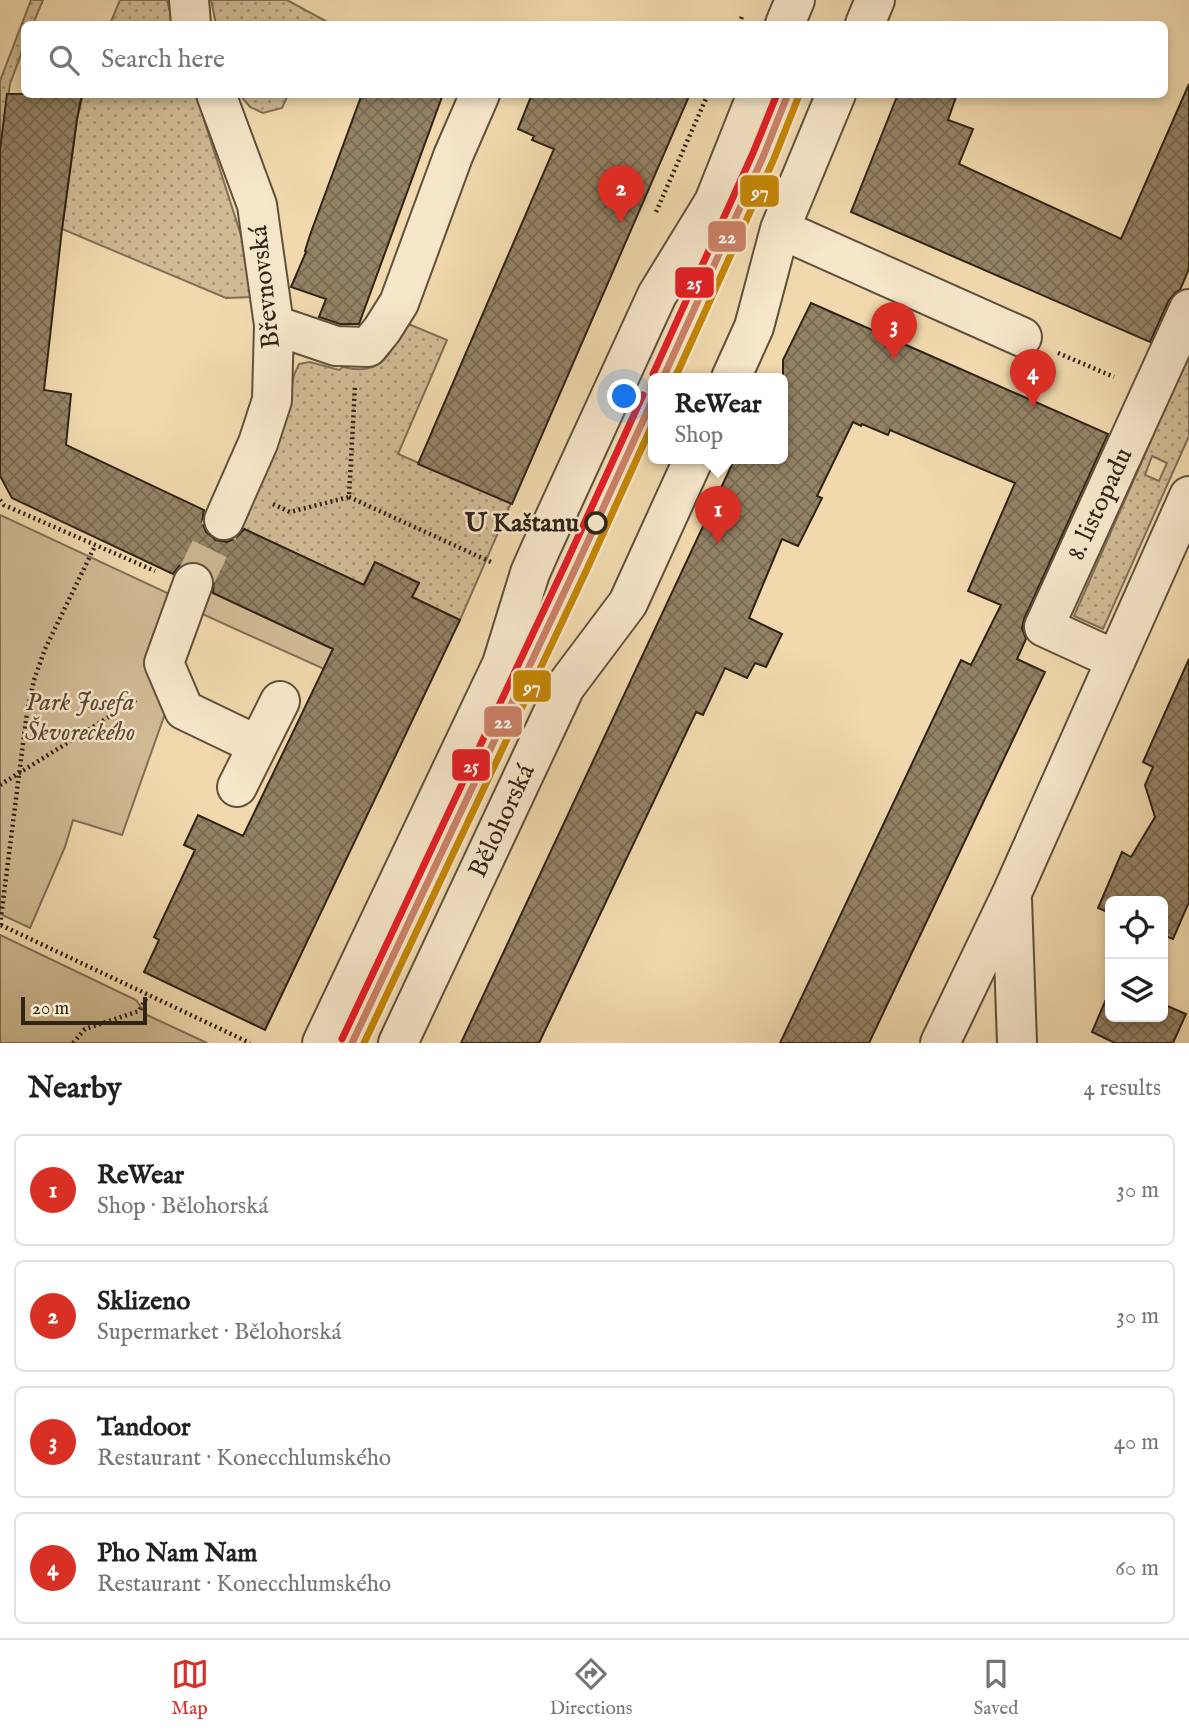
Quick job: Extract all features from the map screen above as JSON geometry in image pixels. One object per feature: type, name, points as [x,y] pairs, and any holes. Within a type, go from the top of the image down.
[{"type":"street","points":[[189,0],[191,21]]},
{"type":"street","points":[[786,21],[795,0]]},
{"type":"street","points":[[866,21],[875,0]]},
{"type":"street","name":"Břevnovská","points":[[217,98],[257,205],[274,325],[272,400],[258,443],[231,504]]},
{"type":"street","points":[[274,325],[336,346],[368,347],[399,303],[453,156],[478,98]]},
{"type":"street","points":[[322,1043],[502,664],[530,573],[657,295],[715,202],[755,98]]},
{"type":"street","points":[[733,373],[754,327],[780,229],[834,98]]},
{"type":"street","points":[[780,229],[1023,337]]},
{"type":"street","name":"8. listopadu","points":[[1116,660],[1044,627],[1189,309]]},
{"type":"street","name":"Bělohorská","points":[[398,1043],[565,687],[628,603],[691,464]]},
{"type":"street","points":[[940,1043],[1012,893],[1189,496]]},
{"type":"street","points":[[176,578],[164,663],[184,710],[257,745]]},
{"type":"street","points":[[237,787],[280,701]]},
{"type":"street","points":[[1012,893],[1017,1043]]},
{"type":"path","points":[[1023,337],[1124,382]]},
{"type":"path","points":[[349,497],[357,346]]},
{"type":"path","points":[[231,504],[290,512],[349,497],[486,560]]},
{"type":"path","points":[[0,500],[5,505],[96,546],[176,578]]},
{"type":"path","points":[[96,546],[45,649],[34,680],[27,712],[0,925],[250,1043]]},
{"type":"path","points":[[0,785],[171,679]]},
{"type":"path","points":[[73,1043],[85,1029],[139,1011],[148,995]]},
{"type":"green space","points":[[31,0],[43,0],[34,21],[23,21]]},
{"type":"green space","points":[[120,0],[167,0],[172,21],[111,21]]},
{"type":"green space","points":[[211,0],[287,0],[326,21],[215,21]]},
{"type":"green space","points":[[21,26],[21,54],[10,84],[0,150],[0,81]]},
{"type":"green space","points":[[82,98],[197,98],[247,254],[255,297],[226,298],[62,229]]},
{"type":"green space","points":[[242,98],[287,98],[282,108],[263,113],[250,107]]},
{"type":"green space","points":[[406,323],[447,340],[398,454],[511,503],[460,620],[412,597],[419,583],[375,562],[363,585],[236,525],[285,418],[299,364],[310,362],[339,370],[343,367],[368,369],[384,360],[390,353]]},
{"type":"green space","points":[[1189,354],[1189,436],[1103,629],[1074,616]],"holes":[[[1152,456],[1167,463],[1159,481],[1145,475]]]},
{"type":"green space","name":"Park Josefa Škvoreckého","points":[[0,515],[176,597],[167,708],[122,835],[73,820],[65,847],[30,928],[0,914]]},
{"type":"green space","points":[[206,590],[333,649],[324,669],[200,613]]},
{"type":"green space","points":[[0,935],[136,1000],[147,1015],[207,1043],[0,1043]]},
{"type":"building","points":[[1189,84],[1189,269],[1180,290],[1169,300],[1150,342],[851,212],[896,98],[956,98],[948,120],[973,129],[959,164],[1121,239]]},
{"type":"building","points":[[7,94],[21,94],[21,98],[81,98],[62,229],[44,390],[71,394],[66,445],[204,510],[202,522],[206,532],[216,540],[227,542],[236,538],[244,529],[364,585],[375,562],[419,583],[412,597],[460,620],[265,1030],[144,972],[159,940],[154,937],[195,850],[184,845],[198,815],[243,836],[333,649],[213,593],[214,579],[209,568],[201,563],[189,562],[179,566],[173,574],[12,498],[0,476],[0,150]]},
{"type":"building","points":[[361,98],[442,98],[359,324],[340,324],[319,317],[326,299],[291,287]]},
{"type":"building","points":[[530,98],[688,98],[512,504],[418,464],[554,149],[532,140],[534,136],[518,129]]},
{"type":"building","points":[[811,303],[1108,434],[1024,619],[1022,628],[1026,639],[1017,659],[1045,672],[869,1043],[780,1043],[961,660],[971,665],[1001,605],[968,591],[1015,483],[890,430],[888,435],[853,422],[817,496],[822,498],[798,546],[782,539],[749,618],[782,634],[766,667],[755,663],[747,678],[725,668],[703,715],[696,712],[539,1043],[461,1043],[732,464],[788,464],[788,373],[783,373],[783,360]]},
{"type":"building","points":[[1189,659],[1189,902],[1173,939],[1168,937],[1168,896],[1105,896],[1105,911],[1098,908],[1122,852],[1131,857],[1155,817],[1145,785],[1153,767],[1143,762]]},
{"type":"building","points":[[1105,1002],[1105,1022],[1168,1022],[1168,1006],[1186,1014],[1173,1043],[1115,1043],[1092,1032]]},
{"type":"tunnel","points":[[193,583],[224,520]]},
{"type":"transit line","name":"25","points":[[653,373],[775,98]]},
{"type":"transit line","name":"22","points":[[665,373],[763,157],[786,98]]},
{"type":"transit line","name":"97","points":[[677,373],[773,161],[798,98]]},
{"type":"transit line","name":"25","points":[[342,1039],[643,395]]},
{"type":"transit line","name":"22","points":[[352,1043],[648,410]]},
{"type":"transit line","name":"97","points":[[364,1043],[648,434]]},
{"type":"place","name":"Sklizeno","points":[[621,223]]},
{"type":"place","name":"Tandoor","points":[[894,360]]},
{"type":"place","name":"Pho Nam Nam","points":[[1033,407]]},
{"type":"place","name":"U Kaštanu","points":[[596,523]]},
{"type":"place","name":"ReWear","points":[[718,544]]}]
